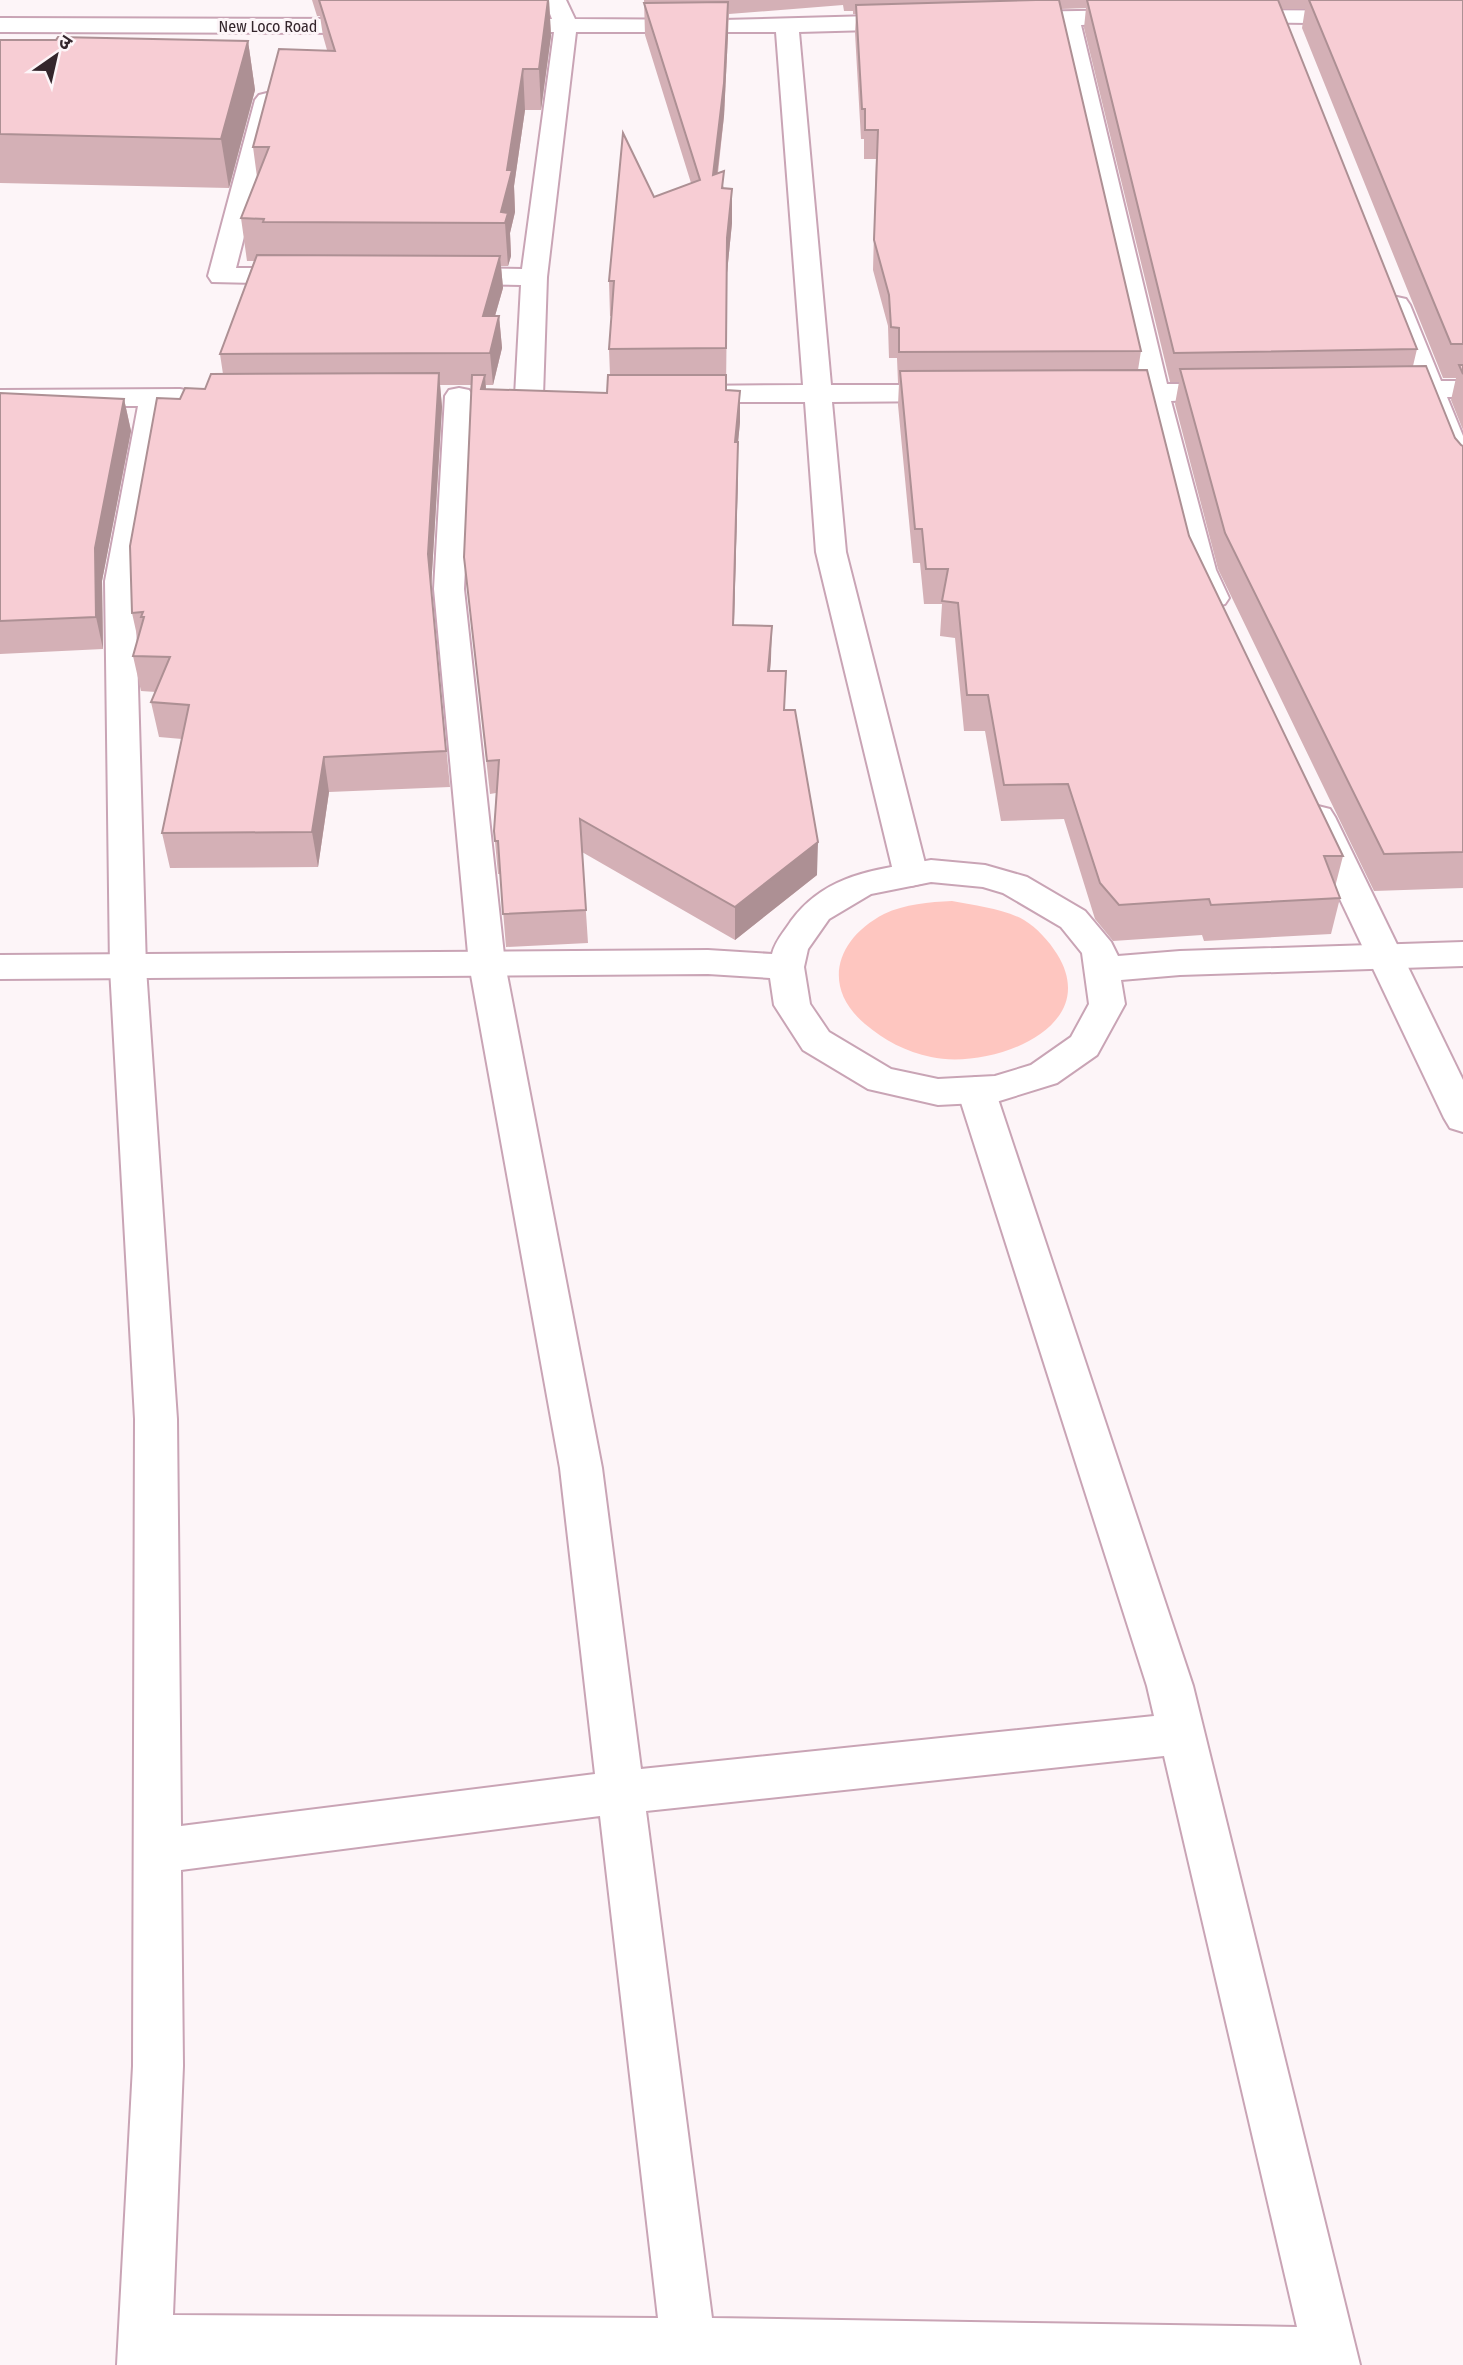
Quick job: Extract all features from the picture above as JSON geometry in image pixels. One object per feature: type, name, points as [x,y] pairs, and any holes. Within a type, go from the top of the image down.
[{"type":"street","points":[[279,0],[286,27],[279,53]]},
{"type":"street","points":[[529,396],[534,276],[566,25],[556,0]]},
{"type":"street","points":[[826,0],[834,24]]},
{"type":"street","points":[[1283,16],[1293,42]]},
{"type":"street","points":[[986,20],[1162,17]]},
{"type":"street","points":[[1216,17],[1463,18]]},
{"type":"street","points":[[473,26],[720,18],[788,26],[930,22]]},
{"type":"street","points":[[1068,18],[1156,393],[1201,570],[1230,630]]},
{"type":"street","name":"New Loco Road","points":[[0,24],[393,26]]},
{"type":"street","points":[[788,26],[831,552],[911,875]]},
{"type":"street","points":[[272,79],[221,276],[330,276]]},
{"type":"street","points":[[425,276],[534,276]]},
{"type":"street","points":[[1390,286],[1463,472]]},
{"type":"street","points":[[1362,390],[1463,389]]},
{"type":"street","points":[[1075,393],[1252,392]]},
{"type":"street","points":[[666,394],[980,393]]},
{"type":"street","points":[[557,395],[470,396],[449,589],[487,964],[581,1468],[688,2345]]},
{"type":"street","points":[[153,397],[120,581],[128,968],[156,1419],[158,2066],[144,2353],[688,2345],[1332,2360],[1170,1686],[976,1090]]},
{"type":"street","points":[[0,398],[209,397]]},
{"type":"street","points":[[1304,786],[1463,1118]]},
{"type":"street","points":[[931,871],[985,876],[1015,885],[1073,919],[1099,950],[1107,1004],[1084,1046],[1044,1074],[996,1089],[938,1092],[881,1080],[816,1041],[792,1005],[786,967],[791,947],[817,911],[861,884],[931,871]]},
{"type":"street","points":[[1101,970],[1180,963],[1463,954]]},
{"type":"street","points":[[0,967],[708,962],[786,967]]},
{"type":"street","points":[[157,1851],[621,1792],[1180,1734]]},
{"type":"shaded area","points":[[952,901],[998,910],[1024,920],[1050,944],[1067,980],[1065,1004],[1053,1023],[1033,1038],[1009,1050],[982,1057],[955,1059],[913,1052],[888,1040],[865,1024],[851,1010],[843,995],[839,980],[840,964],[845,950],[868,924],[900,908]]},
{"type":"building","points":[[319,0],[548,0],[539,69],[523,69],[507,170],[512,170],[501,212],[508,213],[505,223],[263,222],[264,219],[241,218],[269,147],[253,147],[279,49],[335,51]]},
{"type":"building","points":[[1059,0],[1141,351],[899,352],[899,328],[891,327],[889,295],[874,240],[878,130],[865,130],[856,5]]},
{"type":"building","points":[[1087,0],[1278,0],[1417,349],[1174,353]]},
{"type":"building","points":[[1309,0],[1463,0],[1463,344],[1451,344]]},
{"type":"building","points":[[728,2],[724,83],[713,175],[724,171],[722,188],[732,189],[727,238],[726,348],[609,349],[614,281],[609,281],[623,133],[654,197],[700,180],[644,3]]},
{"type":"building","points":[[58,37],[248,41],[221,139],[0,134],[0,40],[56,40]]},
{"type":"building","points":[[257,255],[500,256],[483,316],[499,316],[490,353],[220,354]]},
{"type":"building","points":[[1426,366],[1455,438],[1463,446],[1463,852],[1384,854],[1225,533],[1180,369]]},
{"type":"building","points":[[1147,370],[1189,536],[1343,856],[1324,856],[1340,898],[1211,905],[1209,899],[1119,905],[1100,883],[1068,784],[1004,785],[988,695],[967,695],[958,603],[942,601],[948,569],[926,569],[922,529],[915,529],[900,371]]},
{"type":"building","points":[[439,373],[428,554],[446,751],[324,757],[312,832],[162,833],[189,705],[151,702],[170,657],[133,656],[144,617],[141,617],[143,612],[132,613],[130,546],[157,398],[180,399],[185,388],[205,389],[211,374]]},
{"type":"building","points":[[472,375],[485,375],[481,389],[607,393],[608,375],[726,375],[726,390],[740,391],[735,442],[738,442],[733,625],[772,626],[768,671],[786,671],[784,710],[795,710],[818,842],[735,907],[580,819],[586,910],[503,914],[498,841],[495,841],[494,831],[499,760],[487,761],[464,557]]},
{"type":"building","points":[[0,393],[124,399],[95,548],[96,617],[0,621]]}]
